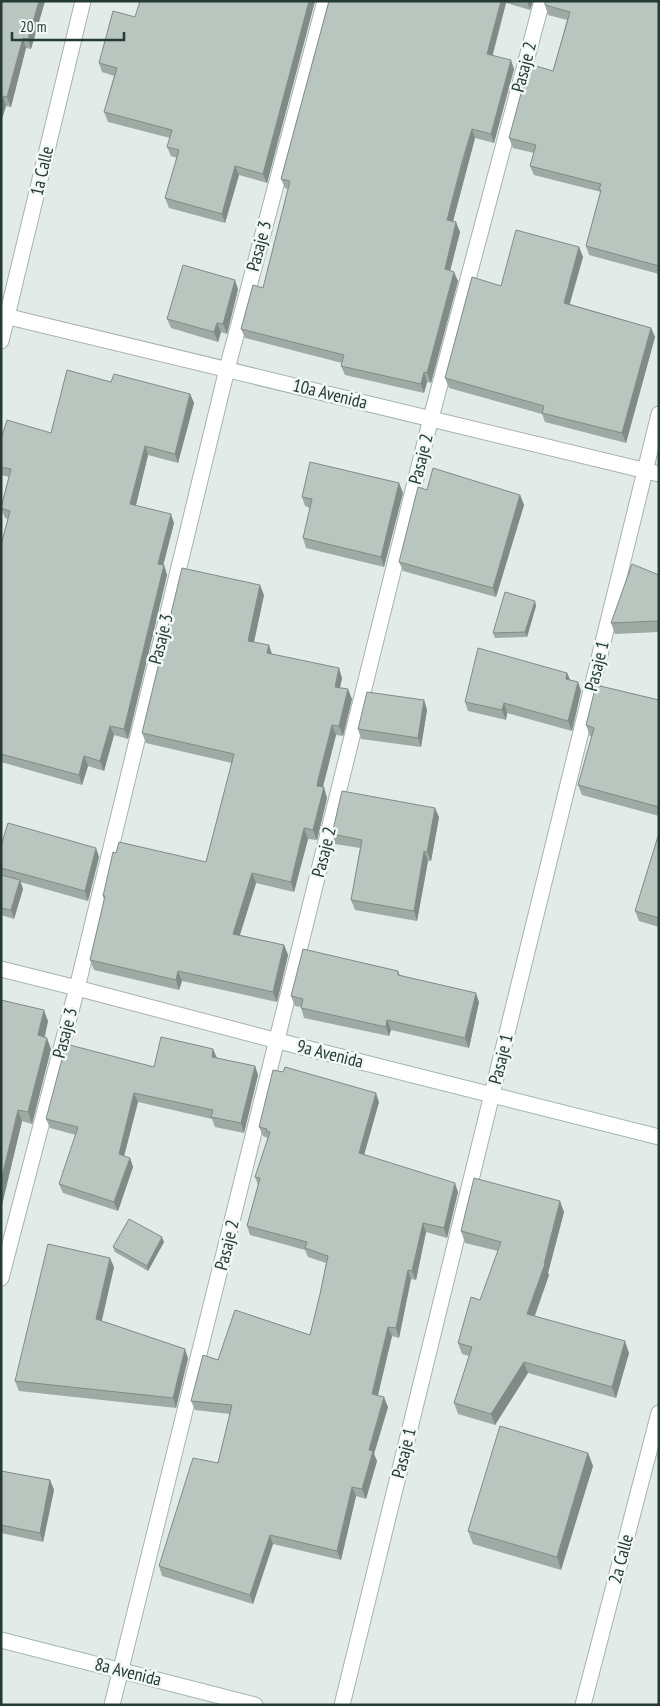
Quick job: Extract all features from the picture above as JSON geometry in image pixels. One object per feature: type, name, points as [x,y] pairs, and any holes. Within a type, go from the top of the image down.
[{"type":"street","name":"1a Calle","points":[[1,341],[4,315],[82,1]]},
{"type":"street","name":"Pasaje 3","points":[[1,1278],[77,988],[226,369],[325,1]]},
{"type":"street","name":"Pasaje 2","points":[[112,1705],[431,418],[542,1]]},
{"type":"street","name":"10a Avenida","points":[[4,315],[652,472]]},
{"type":"street","name":"Pasaje 1","points":[[342,1705],[492,1095],[652,472],[659,414]]},
{"type":"street","name":"9a Avenida","points":[[1,969],[659,1137]]},
{"type":"street","name":"2a Calle","points":[[583,1705],[659,1413]]},
{"type":"street","name":"8a Avenida","points":[[1,1640],[255,1705]]},
{"type":"building","points":[[1,1],[39,1],[28,39],[23,38],[7,97],[3,96],[1,101]]},
{"type":"building","points":[[140,1],[309,1],[263,174],[235,166],[222,214],[165,198],[179,150],[167,147],[172,130],[104,112],[117,68],[99,63],[113,11],[135,17]]},
{"type":"building","points":[[329,1],[501,1],[487,54],[511,60],[491,134],[472,129],[462,162],[447,220],[456,222],[445,269],[454,272],[427,373],[424,372],[421,384],[341,366],[344,355],[241,329],[253,285],[263,288],[290,181],[281,179]]},
{"type":"building","points":[[545,1],[659,1],[659,266],[586,246],[601,184],[530,166],[536,145],[509,138],[529,64],[553,71],[570,12],[545,5]]},
{"type":"building","points":[[516,230],[579,247],[564,303],[651,328],[622,433],[542,413],[544,406],[445,378],[472,277],[501,286]]},
{"type":"building","points":[[183,265],[235,280],[223,324],[217,323],[214,332],[167,319]]},
{"type":"building","points":[[67,370],[111,382],[114,374],[190,394],[175,454],[145,446],[130,504],[171,514],[158,564],[164,565],[124,729],[110,726],[100,761],[84,756],[79,775],[1,754],[1,545],[10,511],[1,508],[11,469],[1,467],[1,439],[7,420],[51,433]]},
{"type":"building","points":[[310,462],[399,483],[381,557],[303,538],[312,499],[302,497]]},
{"type":"building","points":[[433,468],[520,495],[493,588],[399,562],[418,487],[427,490]]},
{"type":"building","points":[[632,564],[659,575],[659,621],[611,623]]},
{"type":"building","points":[[182,568],[260,585],[248,641],[269,645],[267,653],[339,668],[335,687],[348,689],[339,726],[332,725],[318,780],[317,786],[324,787],[313,830],[304,828],[291,882],[252,873],[233,934],[284,945],[273,992],[178,971],[176,980],[90,960],[113,852],[116,853],[119,842],[206,862],[234,754],[142,733]]},
{"type":"building","points":[[505,592],[535,601],[525,632],[493,633]]},
{"type":"building","points":[[478,648],[567,673],[566,679],[578,682],[568,721],[504,703],[502,710],[465,702]]},
{"type":"building","points":[[596,685],[659,700],[659,807],[578,785],[594,728],[586,725]]},
{"type":"building","points":[[367,692],[424,700],[418,738],[358,729]]},
{"type":"building","points":[[342,791],[435,808],[427,852],[424,851],[414,911],[351,900],[362,840],[332,834]]},
{"type":"building","points":[[8,823],[96,848],[85,891],[1,868],[1,846]]},
{"type":"building","points":[[659,833],[659,918],[635,911]]},
{"type":"building","points":[[1,875],[20,880],[11,910],[1,908]]},
{"type":"building","points":[[303,949],[398,971],[398,975],[476,993],[465,1038],[387,1020],[386,1027],[301,1008],[303,999],[291,996]]},
{"type":"building","points":[[1,1000],[44,1010],[38,1035],[47,1038],[28,1112],[18,1110],[1,1181]]},
{"type":"building","points":[[161,1037],[213,1049],[212,1057],[255,1066],[241,1123],[211,1117],[213,1110],[134,1093],[119,1154],[130,1158],[114,1202],[59,1184],[78,1127],[46,1119],[66,1044],[154,1067]]},
{"type":"building","points":[[285,1067],[376,1093],[359,1153],[455,1183],[444,1228],[423,1223],[412,1271],[408,1270],[396,1328],[388,1327],[372,1394],[384,1397],[369,1450],[373,1451],[362,1489],[352,1487],[337,1551],[270,1535],[250,1595],[159,1566],[193,1458],[218,1463],[232,1405],[191,1401],[203,1355],[218,1360],[235,1310],[310,1335],[328,1256],[305,1248],[307,1242],[247,1226],[260,1178],[255,1177],[270,1132],[259,1127],[273,1070],[283,1072]]},
{"type":"building","points":[[474,1178],[560,1201],[545,1264],[527,1314],[625,1341],[612,1387],[524,1362],[491,1414],[454,1403],[472,1347],[458,1343],[471,1297],[480,1300],[501,1242],[461,1231]]},
{"type":"building","points":[[129,1219],[162,1237],[147,1266],[113,1247]]},
{"type":"building","points":[[48,1244],[110,1258],[96,1319],[185,1349],[173,1398],[15,1381]]},
{"type":"building","points":[[500,1426],[588,1453],[557,1557],[468,1531]]},
{"type":"building","points":[[1,1471],[50,1480],[40,1533],[1,1525]]}]
